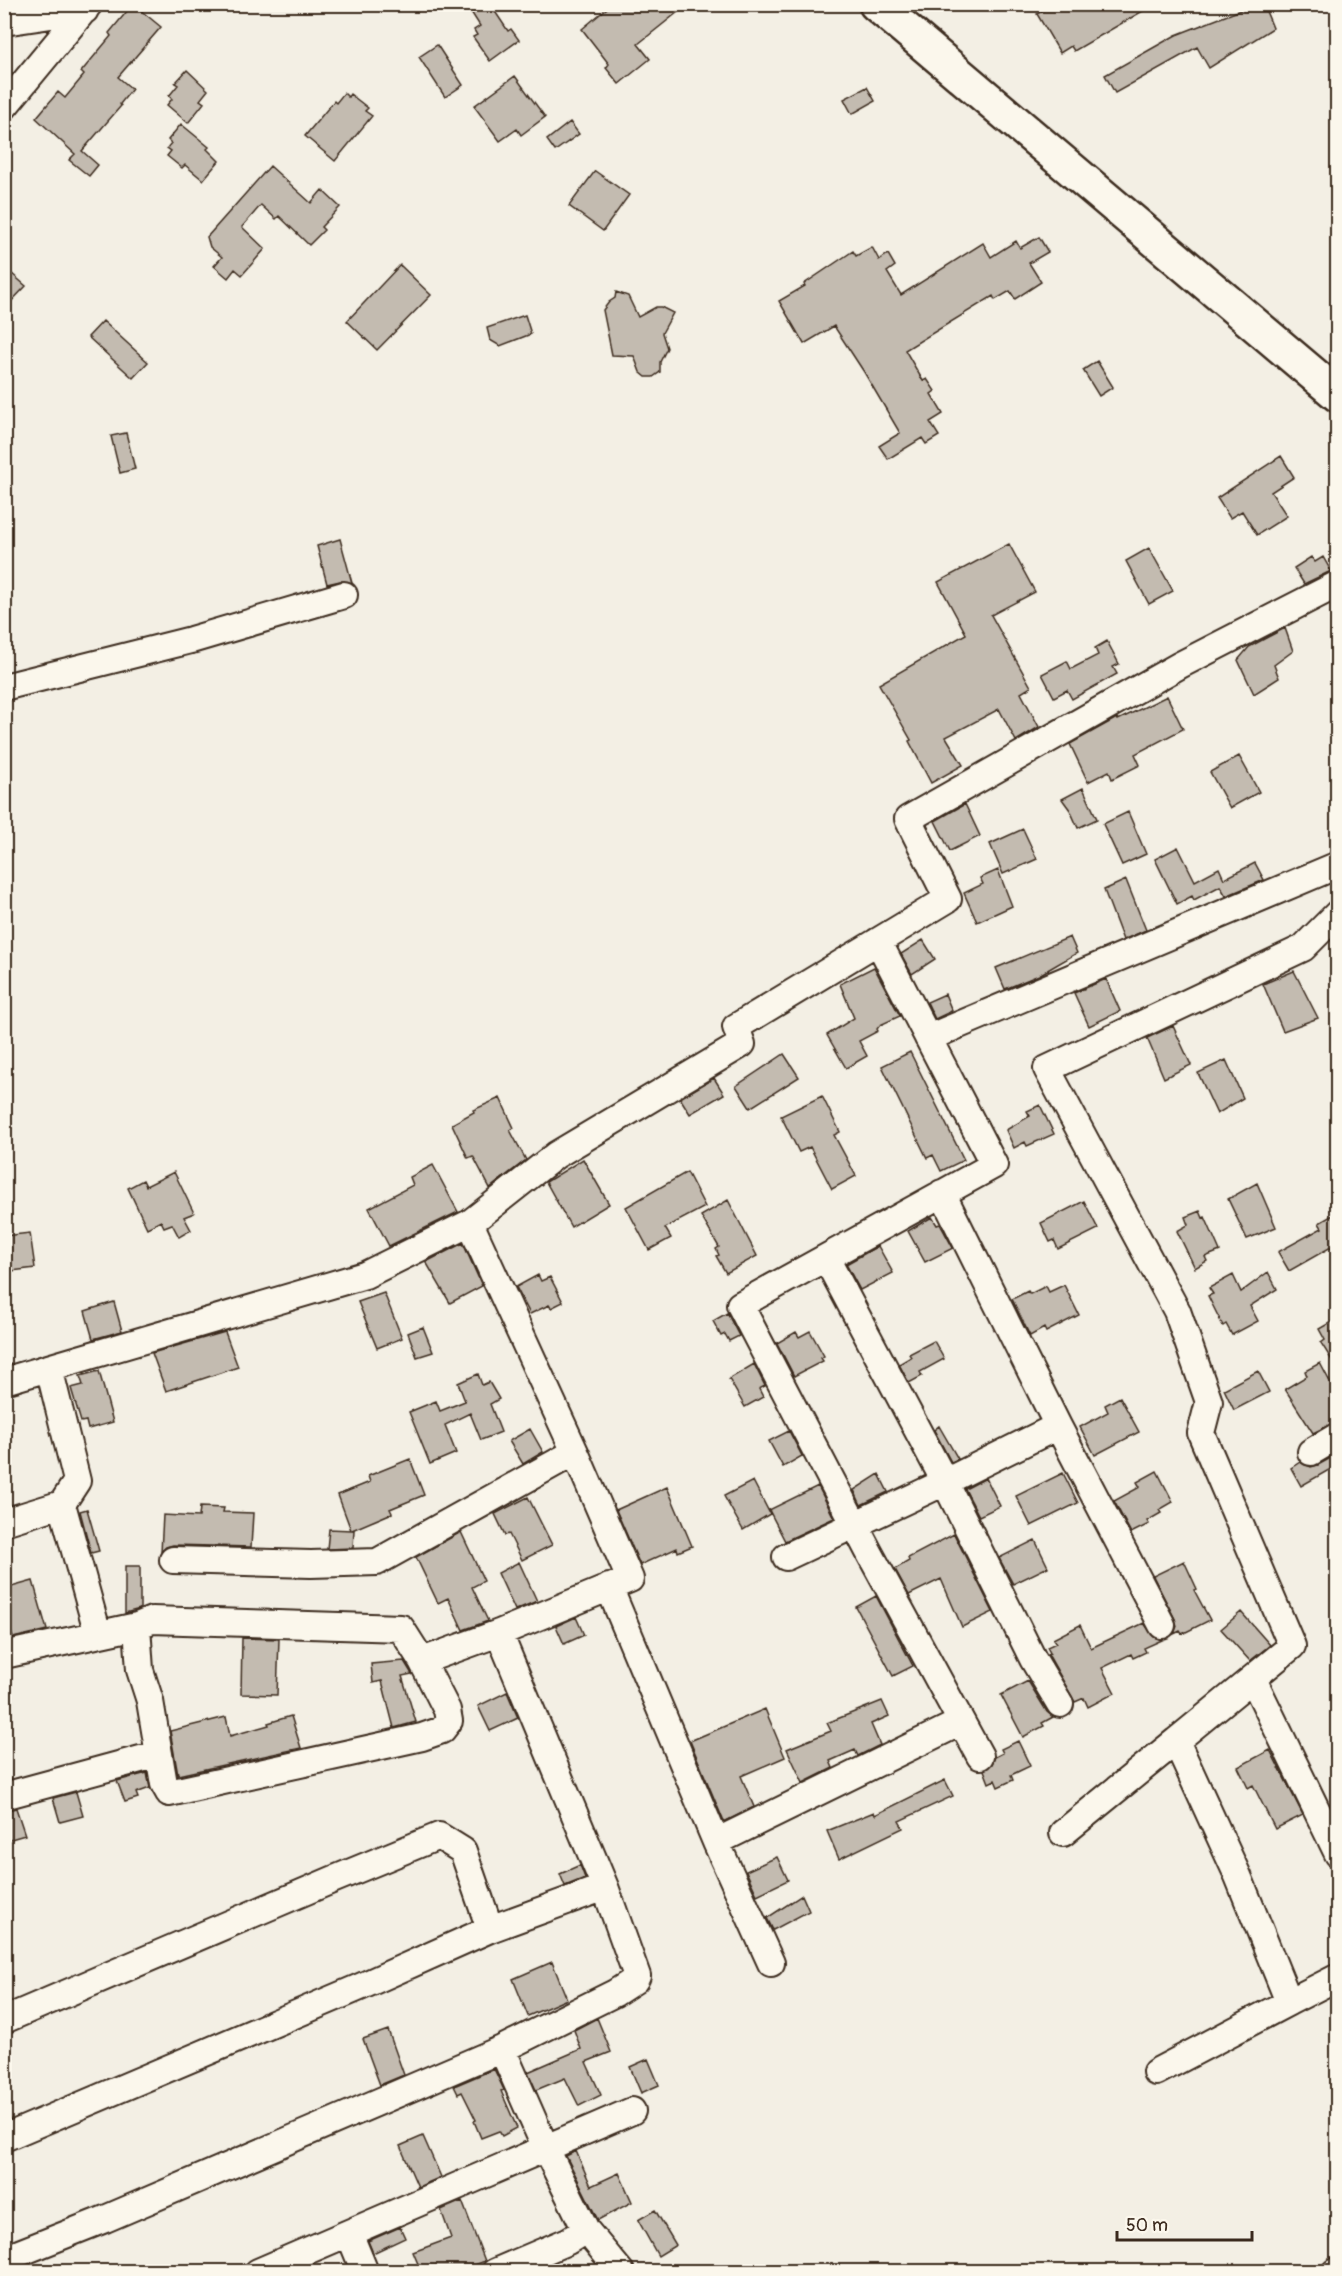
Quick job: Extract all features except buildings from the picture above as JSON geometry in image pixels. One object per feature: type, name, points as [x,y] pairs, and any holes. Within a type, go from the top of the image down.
[{"type":"main road","points":[[876,4],[1028,135],[1338,395]]},
{"type":"street","points":[[4,22],[87,7]]},
{"type":"street","points":[[4,107],[87,7]]},
{"type":"street","points":[[4,1381],[365,1275],[470,1223],[556,1155],[742,1044],[736,1027],[948,899],[908,819],[1180,665],[1338,584]]},
{"type":"street","points":[[4,687],[191,640],[344,596]]},
{"type":"street","points":[[928,1038],[1338,865]]},
{"type":"street","points":[[1063,1833],[1292,1646],[1201,1433],[1209,1402],[1178,1311],[1047,1069],[1303,948],[1338,913]]},
{"type":"street","points":[[878,941],[994,1165],[740,1305],[980,1756]]},
{"type":"street","points":[[942,1193],[1058,1426],[1162,1625]]},
{"type":"street","points":[[422,1661],[499,1634],[630,1579],[576,1452],[470,1223]]},
{"type":"street","points":[[826,1258],[945,1482],[1033,1659],[1060,1704]]},
{"type":"street","points":[[4,1522],[63,1504],[77,1481],[49,1368]]},
{"type":"street","points":[[786,1557],[1058,1426]]},
{"type":"street","points":[[1311,1452],[1338,1436]]},
{"type":"street","points":[[173,1560],[311,1564],[377,1562],[576,1452]]},
{"type":"street","points":[[63,1504],[98,1634]]},
{"type":"street","points":[[609,1587],[716,1842],[771,1963]]},
{"type":"street","points":[[4,1655],[136,1626],[152,1620],[401,1628],[422,1661],[447,1710],[449,1721],[442,1730],[422,1737],[169,1793],[164,1784],[150,1701],[141,1670],[136,1626]]},
{"type":"street","points":[[4,2259],[105,2219],[502,2049],[615,1993],[635,1980],[637,1976],[633,1961],[605,1887],[499,1634]]},
{"type":"street","points":[[1252,1679],[1338,1854]]},
{"type":"street","points":[[716,1842],[962,1722]]},
{"type":"street","points":[[1176,1742],[1238,1876],[1289,2002]]},
{"type":"street","points":[[4,1796],[159,1754]]},
{"type":"street","points":[[4,2020],[439,1836],[463,1851],[490,1929]]},
{"type":"street","points":[[4,2138],[339,1996],[490,1929],[605,1887]]},
{"type":"street","points":[[1156,2072],[1338,1977]]},
{"type":"street","points":[[502,2049],[546,2149],[586,2230],[621,2271]]},
{"type":"street","points":[[258,2271],[632,2111]]},
{"type":"street","points":[[495,2271],[568,2241],[586,2230]]},
{"type":"street","points":[[349,2233],[364,2271]]}]
